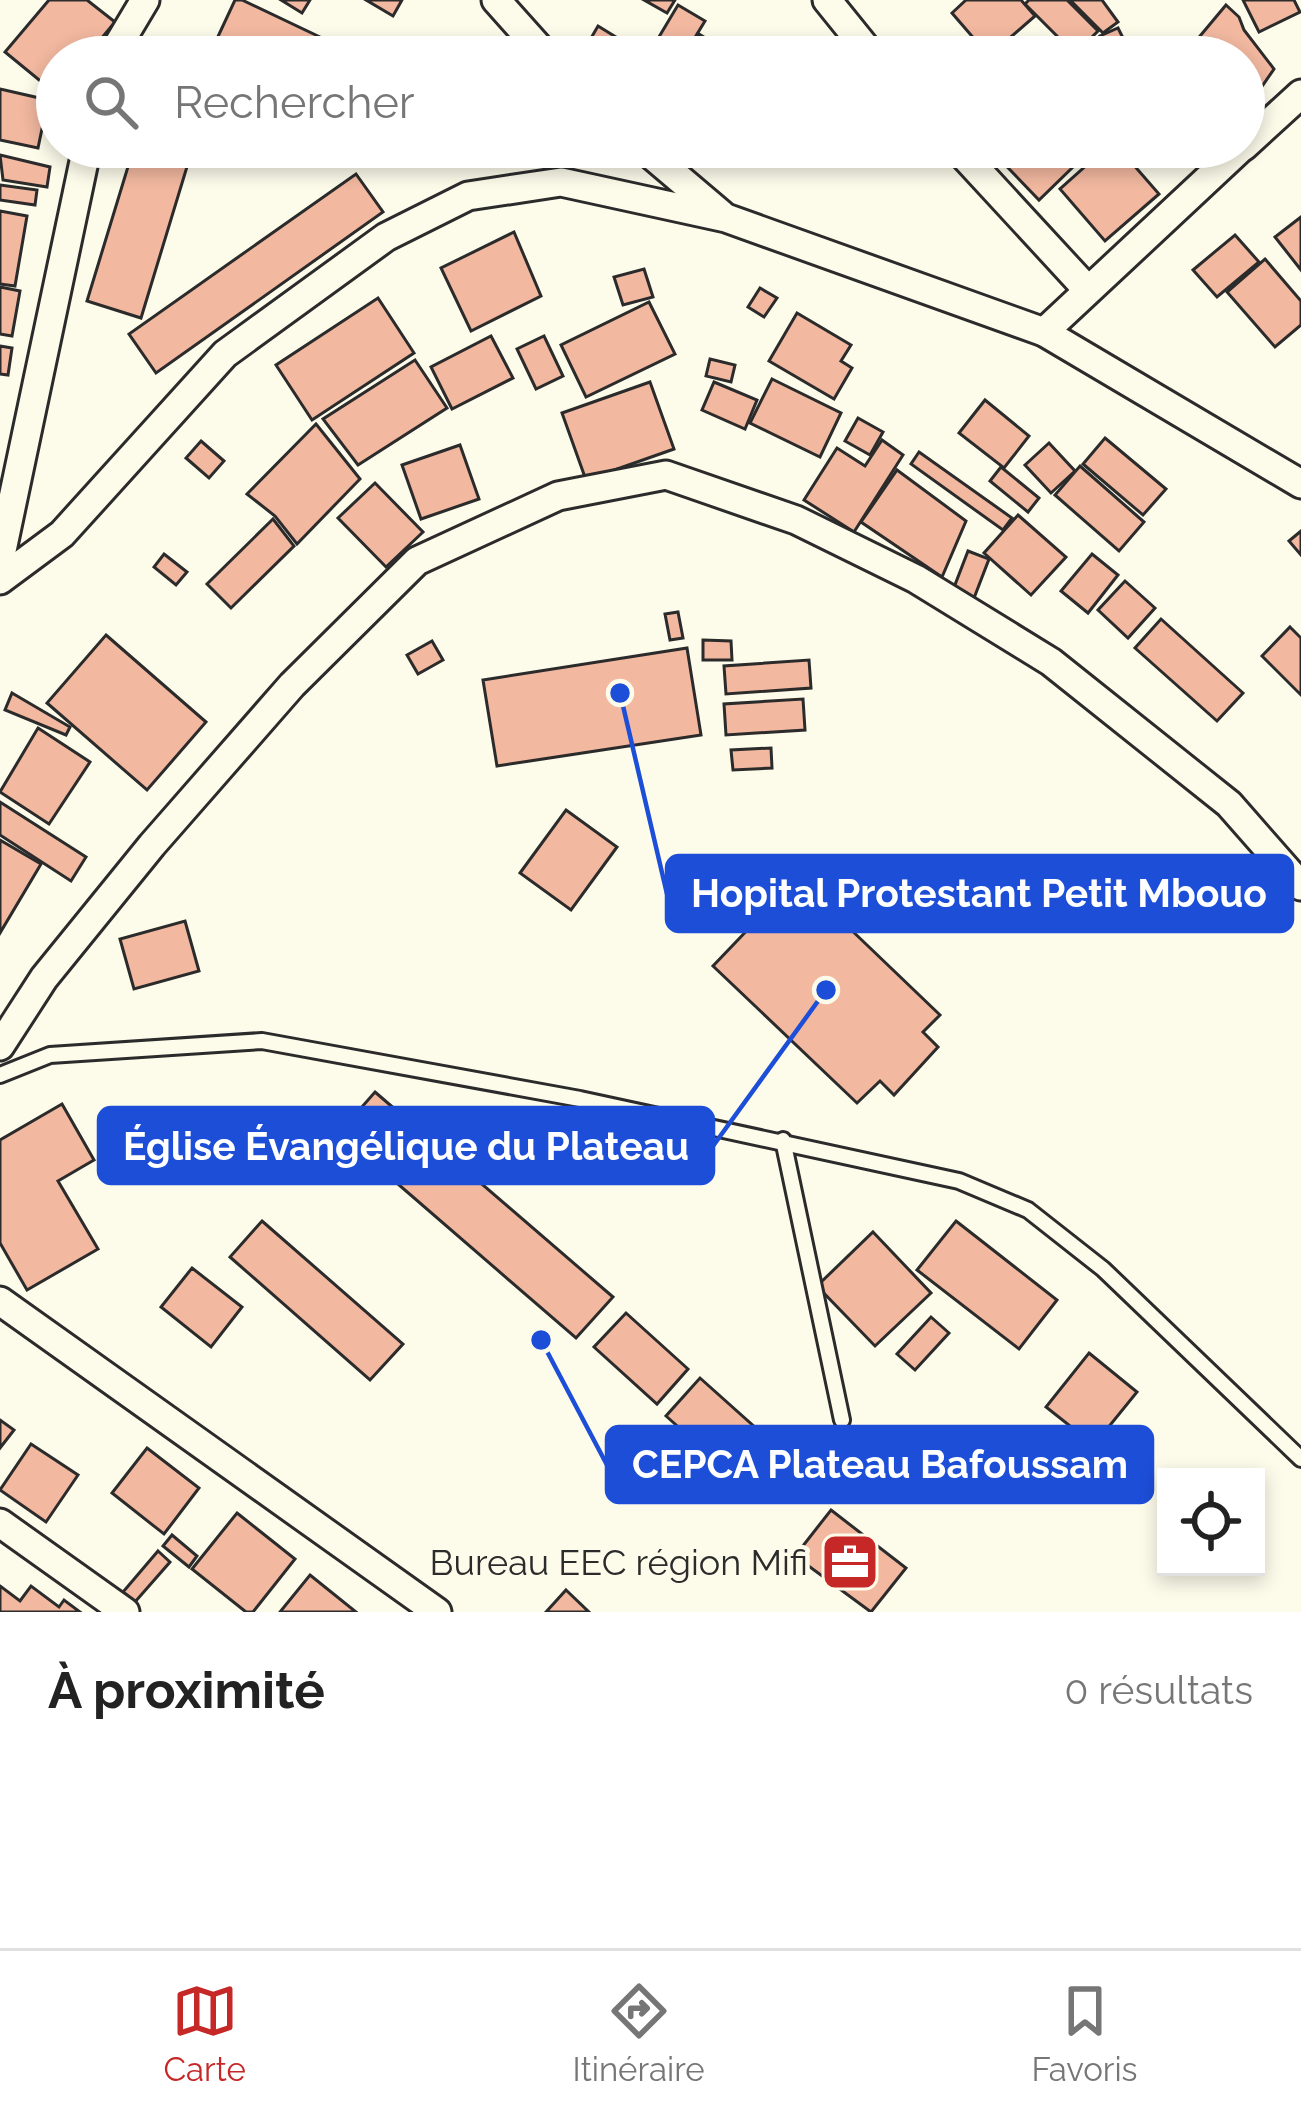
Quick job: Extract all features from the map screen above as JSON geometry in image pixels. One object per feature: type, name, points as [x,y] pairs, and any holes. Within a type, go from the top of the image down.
[{"type":"street","points":[[124,36],[145,0]]},
{"type":"street","points":[[496,0],[526,36]]},
{"type":"street","points":[[827,0],[856,36]]},
{"type":"street","points":[[1265,126],[1301,94]]},
{"type":"street","points":[[0,560],[82,168]]},
{"type":"street","points":[[668,168],[726,218]]},
{"type":"street","points":[[976,168],[1087,288]]},
{"type":"street","points":[[1044,332],[1219,168]]},
{"type":"street","points":[[0,580],[62,534],[225,354],[386,237],[468,196],[561,182],[726,218],[1044,332],[1301,484]]},
{"type":"street","points":[[0,1046],[44,978],[152,845],[292,685],[417,561],[558,496],[666,475],[796,520],[836,539],[916,579],[1051,662],[1229,804],[1301,886]]},
{"type":"street","points":[[0,1301],[432,1611]]},
{"type":"street","points":[[0,1523],[125,1612]]},
{"type":"lane","points":[[0,1075],[50,1055],[262,1041],[783,1141],[959,1181],[1028,1210],[1103,1269],[1301,1459]]},
{"type":"lane","points":[[783,1141],[842,1420]]},
{"type":"building","points":[[49,0],[87,0],[115,22],[103,36],[36,36],[36,77],[5,52]]},
{"type":"building","points":[[235,0],[242,0],[318,36],[218,36]]},
{"type":"building","points":[[281,0],[310,0],[302,13]]},
{"type":"building","points":[[366,0],[402,0],[393,16]]},
{"type":"building","points":[[644,0],[675,0],[667,13]]},
{"type":"building","points":[[966,0],[1021,0],[1035,16],[1012,36],[972,36],[952,13]]},
{"type":"building","points":[[1029,0],[1067,0],[1098,31],[1093,36],[1057,36],[1025,4]]},
{"type":"building","points":[[1070,0],[1102,0],[1118,22],[1103,33]]},
{"type":"building","points":[[1243,0],[1294,0],[1300,12],[1259,32]]},
{"type":"building","points":[[678,5],[705,21],[696,36],[660,36]]},
{"type":"building","points":[[1226,5],[1249,36],[1200,36]]},
{"type":"building","points":[[598,26],[614,36],[592,36]]},
{"type":"building","points":[[1265,57],[1274,69],[1265,82]]},
{"type":"building","points":[[0,89],[36,97],[36,148],[0,140]]},
{"type":"building","points":[[0,155],[50,168],[47,187],[3,180]]},
{"type":"building","points":[[128,168],[187,168],[141,318],[87,301]]},
{"type":"building","points":[[1008,168],[1072,168],[1039,200]]},
{"type":"building","points":[[1084,168],[1136,168],[1159,194],[1105,241],[1060,189]]},
{"type":"building","points":[[356,174],[383,212],[156,373],[129,334]]},
{"type":"building","points":[[0,185],[37,190],[35,205],[0,200]]},
{"type":"building","points":[[0,211],[27,216],[15,286],[0,284]]},
{"type":"building","points":[[1301,217],[1301,270],[1275,237]]},
{"type":"building","points":[[514,232],[541,296],[471,331],[441,268]]},
{"type":"building","points":[[1235,235],[1259,262],[1217,297],[1193,270]]},
{"type":"building","points":[[1265,259],[1301,301],[1301,325],[1275,347],[1227,292]]},
{"type":"building","points":[[644,269],[653,297],[623,305],[614,277]]},
{"type":"building","points":[[0,287],[20,291],[12,336],[0,334]]},
{"type":"building","points":[[760,288],[777,298],[764,317],[748,307]]},
{"type":"building","points":[[378,298],[414,353],[312,420],[276,365]]},
{"type":"building","points":[[649,302],[675,354],[586,397],[561,345]]},
{"type":"building","points":[[797,313],[851,345],[841,361],[852,368],[834,399],[769,361]]},
{"type":"building","points":[[491,336],[513,378],[452,409],[431,367]]},
{"type":"building","points":[[544,336],[563,376],[536,389],[517,349]]},
{"type":"building","points":[[0,346],[12,348],[8,375],[0,374]]},
{"type":"building","points":[[710,359],[735,365],[731,382],[706,376]]},
{"type":"building","points":[[415,360],[447,408],[358,465],[323,419]]},
{"type":"building","points":[[772,379],[841,413],[820,457],[750,423]]},
{"type":"building","points":[[650,382],[674,449],[586,480],[562,413]]},
{"type":"building","points":[[714,382],[757,400],[745,429],[702,410]]},
{"type":"building","points":[[985,400],[1029,436],[1004,468],[959,433]]},
{"type":"building","points":[[858,418],[883,432],[870,455],[845,441]]},
{"type":"building","points":[[316,424],[360,479],[297,544],[275,516],[247,494]]},
{"type":"building","points":[[1105,438],[1166,489],[1143,515],[1083,464]]},
{"type":"building","points":[[882,440],[903,455],[854,532],[804,500],[837,448],[865,466]]},
{"type":"building","points":[[201,441],[224,461],[209,478],[186,458]]},
{"type":"building","points":[[1049,443],[1075,471],[1051,493],[1025,465]]},
{"type":"building","points":[[460,445],[479,499],[421,519],[402,465]]},
{"type":"building","points":[[919,452],[1012,518],[1003,530],[911,464]]},
{"type":"building","points":[[1080,466],[1144,522],[1119,551],[1055,495]]},
{"type":"building","points":[[1001,467],[1039,498],[1028,512],[990,481]]},
{"type":"building","points":[[897,470],[966,521],[942,577],[861,522]]},
{"type":"building","points":[[375,483],[423,532],[386,567],[338,518]]},
{"type":"building","points":[[1018,515],[1066,557],[1031,595],[984,553]]},
{"type":"building","points":[[273,519],[294,546],[231,608],[207,584]]},
{"type":"building","points":[[1301,531],[1301,555],[1289,541]]},
{"type":"building","points":[[968,551],[989,559],[974,598],[953,590]]},
{"type":"building","points":[[164,554],[187,572],[176,585],[154,567]]},
{"type":"building","points":[[1092,554],[1118,575],[1088,613],[1061,591]]},
{"type":"building","points":[[1125,581],[1155,608],[1128,638],[1098,610]]},
{"type":"building","points":[[678,612],[683,638],[670,640],[665,614]]},
{"type":"building","points":[[1161,619],[1243,693],[1217,721],[1135,648]]},
{"type":"building","points":[[1290,627],[1301,638],[1301,695],[1262,656]]},
{"type":"building","points":[[106,635],[206,722],[147,790],[47,703]]},
{"type":"building","points":[[703,640],[731,641],[732,660],[703,660]]},
{"type":"building","points":[[432,641],[443,660],[418,674],[407,655]]},
{"type":"building","points":[[687,648],[701,735],[497,766],[483,680]]},
{"type":"building","points":[[809,660],[811,688],[726,694],[724,666]]},
{"type":"building","points":[[12,693],[70,727],[66,735],[5,710]]},
{"type":"building","points":[[803,699],[805,730],[726,735],[724,704]]},
{"type":"building","points":[[38,728],[90,762],[49,824],[0,792]]},
{"type":"building","points":[[771,748],[772,768],[733,770],[731,750]]},
{"type":"building","points":[[0,802],[86,857],[71,881],[0,835]]},
{"type":"building","points":[[566,810],[617,847],[571,910],[520,873]]},
{"type":"building","points":[[0,840],[41,864],[0,933]]},
{"type":"building","points":[[797,878],[940,1015],[923,1032],[938,1047],[894,1095],[880,1081],[857,1103],[713,966]]},
{"type":"building","points":[[185,921],[199,971],[134,989],[120,939]]},
{"type":"building","points":[[375,1092],[613,1297],[576,1338],[339,1133]]},
{"type":"building","points":[[62,1104],[94,1160],[58,1181],[98,1249],[27,1290],[0,1243],[0,1140]]},
{"type":"building","points":[[262,1221],[403,1344],[370,1380],[230,1257]]},
{"type":"building","points":[[956,1221],[1057,1300],[1019,1349],[917,1270]]},
{"type":"building","points":[[873,1232],[931,1293],[875,1346],[817,1286]]},
{"type":"building","points":[[192,1268],[242,1307],[211,1347],[161,1307]]},
{"type":"building","points":[[626,1313],[688,1369],[657,1404],[594,1347]]},
{"type":"building","points":[[931,1317],[949,1333],[915,1370],[897,1354]]},
{"type":"building","points":[[1089,1353],[1137,1392],[1094,1445],[1046,1407]]},
{"type":"building","points":[[700,1378],[785,1454],[752,1492],[666,1416]]},
{"type":"building","points":[[0,1420],[14,1430],[0,1448]]},
{"type":"building","points":[[31,1444],[78,1475],[46,1522],[0,1490]]},
{"type":"building","points":[[147,1448],[199,1488],[164,1534],[112,1493]]},
{"type":"building","name":"Bureau EEC région Mifi","points":[[831,1510],[906,1568],[871,1612],[795,1556]]},
{"type":"building","points":[[237,1513],[295,1559],[253,1612],[246,1612],[192,1569]]},
{"type":"building","points":[[172,1535],[197,1556],[189,1567],[163,1546]]},
{"type":"building","points":[[158,1551],[170,1562],[135,1602],[123,1592]]},
{"type":"building","points":[[310,1575],[356,1612],[280,1612]]},
{"type":"building","points":[[0,1586],[20,1601],[31,1586],[59,1607],[64,1600],[80,1612],[0,1612]]},
{"type":"building","points":[[566,1590],[589,1612],[546,1612]]},
{"type":"place","name":"Hopital Protestant Petit Mbouo","points":[[620,693]]},
{"type":"place","name":"Église Évangélique du Plateau","points":[[826,990]]},
{"type":"place","name":"CEPCA Plateau Bafoussam","points":[[541,1340]]},
{"type":"place","name":"Bureau EEC région Mifi","points":[[850,1562]]}]
